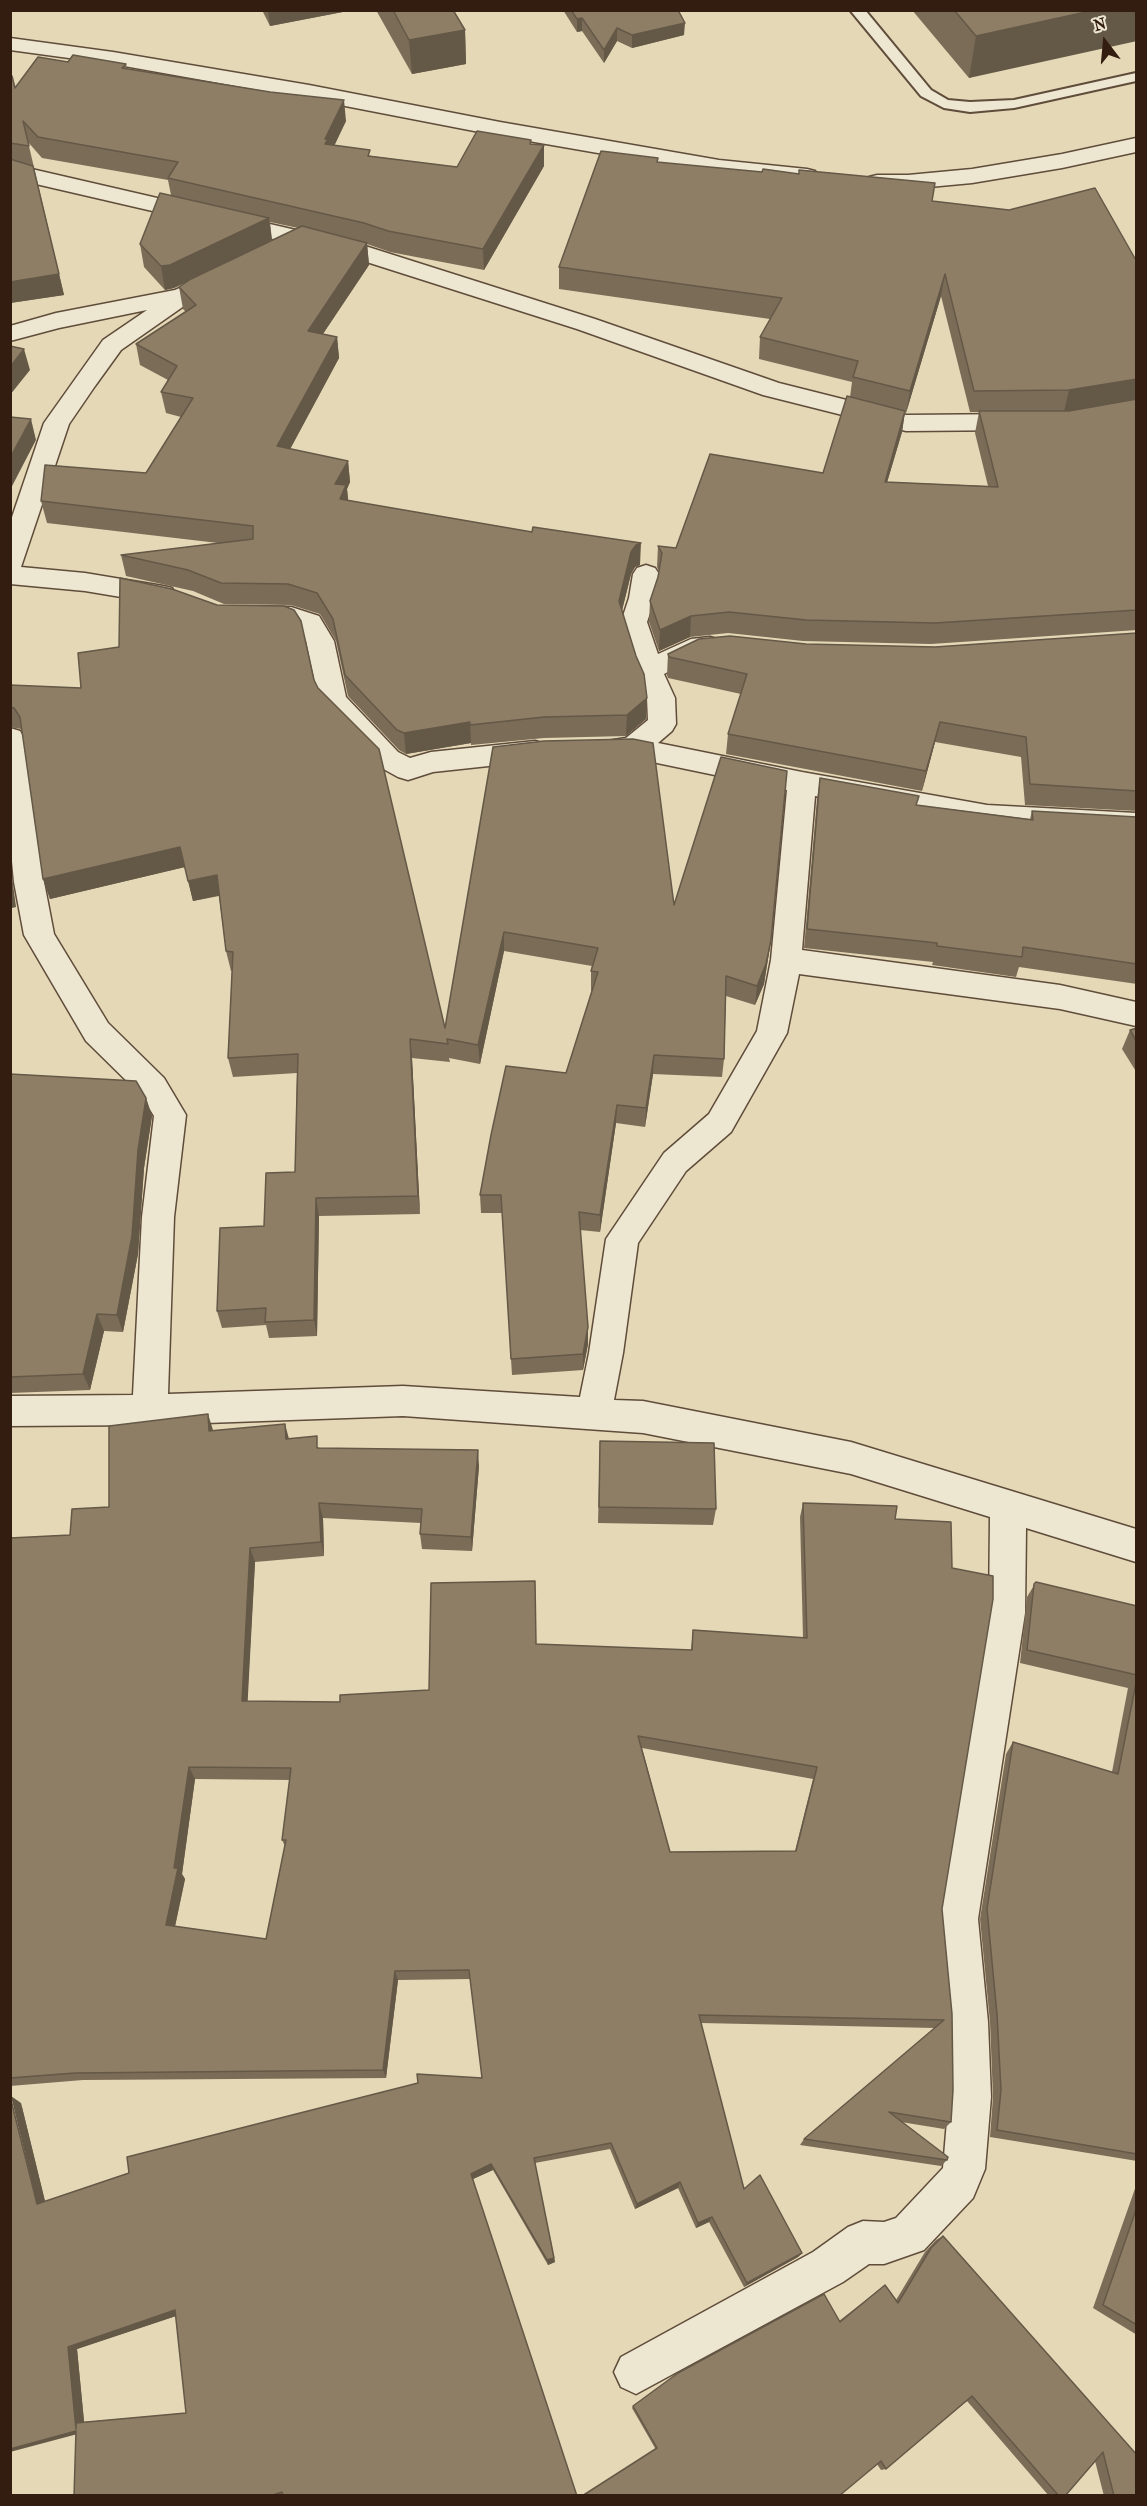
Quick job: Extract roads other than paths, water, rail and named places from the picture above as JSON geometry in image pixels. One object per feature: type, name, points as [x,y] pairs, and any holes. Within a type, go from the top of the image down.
[{"type":"street","points":[[10,44],[113,58],[309,92],[500,129],[719,167],[826,178]]},
{"type":"street","points":[[861,181],[908,183],[972,176],[1062,161],[1137,145]]},
{"type":"street","points":[[10,171],[357,251],[586,324],[772,389],[906,423],[1041,422]]},
{"type":"street","points":[[270,254],[302,238]]},
{"type":"street","points":[[10,563],[57,423],[112,345],[186,294],[239,269]]},
{"type":"street","points":[[10,334],[56,321],[186,294]]},
{"type":"street","points":[[633,748],[662,724],[661,698],[649,670],[634,622],[642,598],[646,574]]},
{"type":"street","points":[[10,575],[137,589],[183,600]]},
{"type":"street","points":[[234,615],[291,616],[309,623],[320,641],[333,700],[388,759],[408,770],[431,762],[555,749]]},
{"type":"street","points":[[649,670],[691,649],[738,647]]},
{"type":"street","points":[[10,738],[27,855],[20,882],[39,935],[97,1032],[153,1087],[170,1115],[158,1216],[150,1410]]},
{"type":"street","points":[[589,749],[633,748],[802,783],[987,816],[1137,824]]},
{"type":"street","points":[[594,1412],[606,1353],[622,1239],[675,1162],[720,1123],[772,1032],[786,960],[802,783]]},
{"type":"street","points":[[786,960],[1060,997],[1137,1014]]},
{"type":"street","points":[[10,1411],[150,1410],[403,1401],[643,1417],[851,1458],[1137,1546]]},
{"type":"street","points":[[636,2372],[828,2267],[863,2242],[884,2243],[909,2235],[958,2183],[968,2135],[970,2097],[968,2022],[958,1919],[1007,1612],[1008,1507]]},
{"type":"lane","points":[[857,10],[926,93],[944,104],[970,107],[1014,104],[1137,77]]}]
